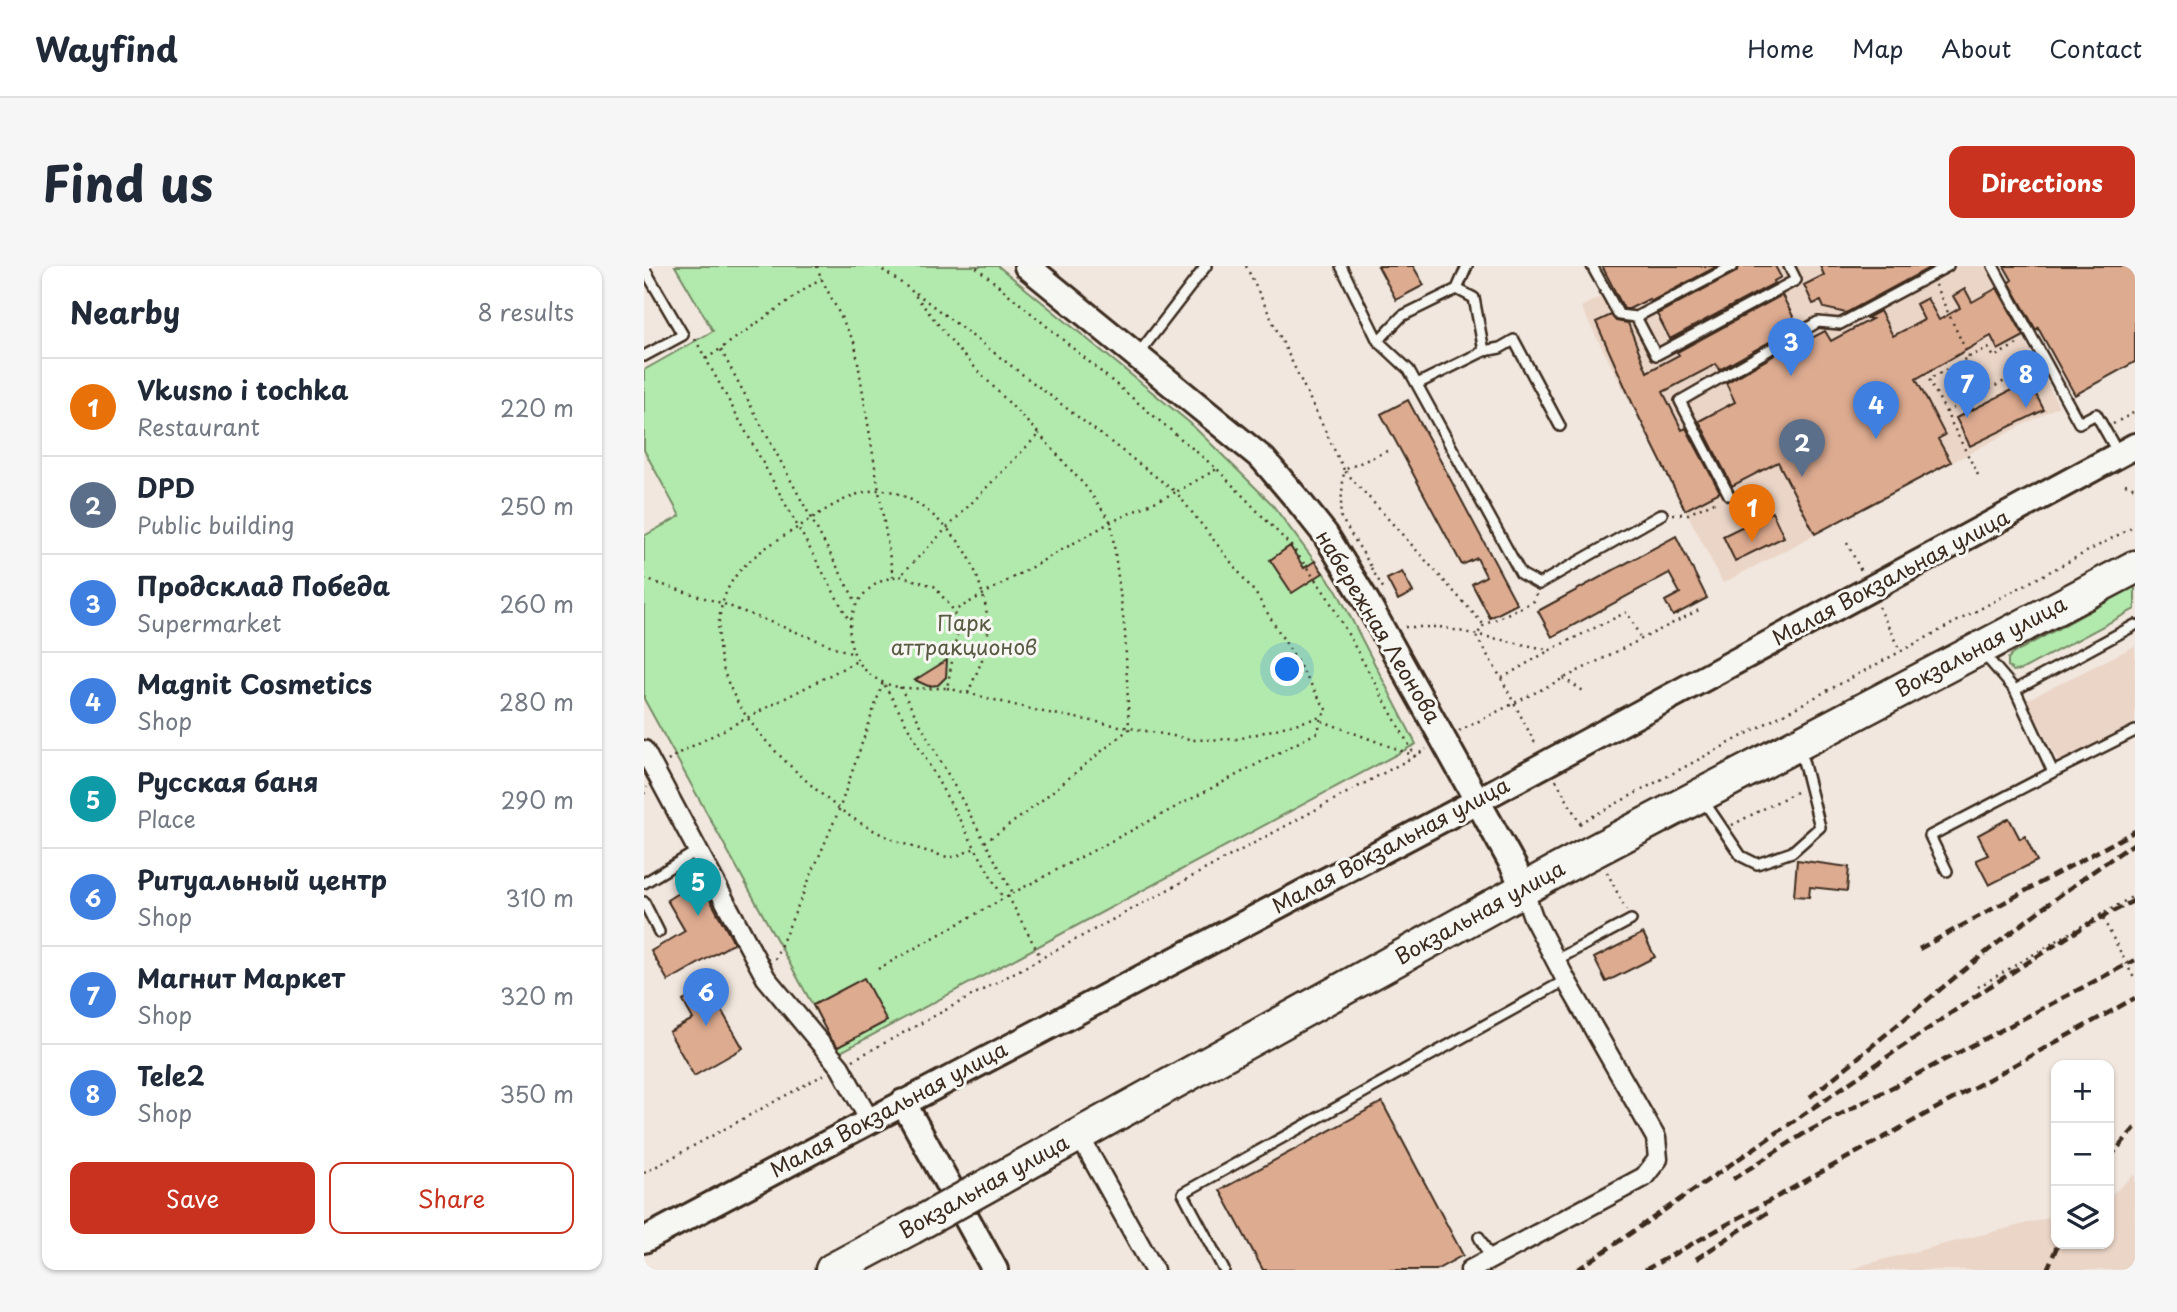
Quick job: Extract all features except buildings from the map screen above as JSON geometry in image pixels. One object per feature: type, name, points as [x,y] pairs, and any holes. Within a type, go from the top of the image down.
[{"type":"highway","name":"Вокзальная улица","points":[[832,1270],[1523,889],[2135,567]]},
{"type":"main road","name":"набережная Леонова","points":[[1027,266],[1263,459],[1325,534],[1363,573],[1444,739],[1523,889]]},
{"type":"main road","name":"Малая Вокзальная улица","points":[[644,1240],[1477,802],[2127,450]]},
{"type":"main road","points":[[903,1102],[995,1270]]},
{"type":"street","points":[[644,750],[766,978],[840,1066],[870,1121]]},
{"type":"street","points":[[1471,1270],[1644,1177],[1658,1160],[1656,1138],[1566,980],[1533,917],[1523,889]]},
{"type":"street","points":[[1079,1135],[1154,1270]]},
{"type":"lane","points":[[1137,355],[1206,266]]},
{"type":"lane","points":[[1341,266],[1378,341],[1409,370],[1521,574],[1539,584],[1662,514]]},
{"type":"lane","points":[[1378,341],[1402,316],[1457,289],[1467,266]]},
{"type":"lane","points":[[1592,266],[1619,315],[1636,317],[1733,266]]},
{"type":"lane","points":[[1636,317],[1656,355],[1796,280],[1789,266]]},
{"type":"lane","points":[[1729,495],[1680,401],[1818,322],[1840,324],[1948,266]]},
{"type":"lane","points":[[1993,266],[2079,424],[2096,414],[2104,429],[2127,450]]},
{"type":"lane","points":[[644,268],[682,334],[644,356]]},
{"type":"lane","points":[[1457,289],[1474,298],[1484,351]]},
{"type":"lane","points":[[1417,384],[1484,351],[1500,348],[1514,340],[1560,426]]},
{"type":"lane","points":[[2015,690],[2135,625]]},
{"type":"lane","points":[[1979,649],[2015,690],[2053,772]]},
{"type":"lane","points":[[1947,871],[1930,836],[2135,731]]},
{"type":"lane","points":[[1700,795],[1741,856],[1757,864],[1792,852],[1820,827],[1798,743]]},
{"type":"lane","points":[[644,883],[697,851]]},
{"type":"lane","points":[[644,902],[659,932]]},
{"type":"lane","points":[[1556,960],[1631,920]]},
{"type":"lane","points":[[1224,1270],[1183,1193],[1566,980]]},
{"type":"lane","points":[[1479,1237],[1491,1259]]},
{"type":"path","points":[[817,266],[855,344],[893,577]]},
{"type":"path","points":[[877,266],[1176,492],[1256,594],[1327,711],[1318,732],[1003,898],[878,969]]},
{"type":"path","points":[[975,266],[1217,469],[1293,548],[1325,594],[1415,756]]},
{"type":"path","points":[[1246,266],[1344,470],[1484,625]]},
{"type":"path","points":[[1931,275],[1969,356]]},
{"type":"path","points":[[706,359],[821,278]]},
{"type":"path","points":[[910,289],[961,353],[1086,487],[1111,522],[1125,632],[1129,729]]},
{"type":"path","points":[[693,336],[849,620],[853,654],[857,662],[883,682],[900,687],[947,688],[1129,729],[1195,740],[1238,738],[1322,719],[1415,756]]},
{"type":"path","points":[[1978,475],[1929,379],[1969,356],[1988,348],[1994,357],[2031,336]]},
{"type":"path","points":[[721,350],[856,602]]},
{"type":"path","points":[[1946,412],[2044,360]]},
{"type":"path","points":[[2104,429],[2135,412]]},
{"type":"path","points":[[900,576],[1039,434]]},
{"type":"path","points":[[1344,470],[1387,451]]},
{"type":"path","points":[[954,611],[1111,522],[1176,492],[1217,469]]},
{"type":"path","points":[[1344,470],[1340,516],[1363,573],[1385,592]]},
{"type":"path","points":[[2125,484],[2135,488]]},
{"type":"path","points":[[968,693],[985,651],[988,628],[982,595],[970,559],[947,528],[903,495],[879,490],[841,502],[798,527],[760,550],[736,575],[721,603],[717,645],[724,675],[747,718],[793,768],[839,810],[875,832],[914,848],[951,858],[975,848]]},
{"type":"path","points":[[1662,514],[1688,514],[1729,495]]},
{"type":"path","points":[[1580,823],[2135,526]]},
{"type":"path","points":[[1325,594],[1363,573]]},
{"type":"path","points":[[849,620],[856,602],[880,581],[900,576],[934,586],[954,611],[957,635],[947,688]]},
{"type":"path","points":[[644,579],[721,603],[853,654]]},
{"type":"path","points":[[1476,636],[1484,625],[1534,601],[1539,584]]},
{"type":"path","points":[[644,1173],[1444,739],[1699,610]]},
{"type":"path","points":[[1501,678],[1627,612],[1641,639]]},
{"type":"path","points":[[1406,628],[1440,627],[1550,650]]},
{"type":"path","points":[[1476,636],[1546,764]]},
{"type":"path","points":[[655,771],[677,754],[857,662]]},
{"type":"path","points":[[1563,678],[1585,692]]},
{"type":"path","points":[[766,978],[785,940],[839,810],[883,682]]},
{"type":"path","points":[[883,682],[1003,898]]},
{"type":"path","points":[[900,687],[1013,893]]},
{"type":"path","points":[[985,842],[1026,813],[1129,729]]},
{"type":"path","points":[[1726,833],[1732,825],[1811,786]]},
{"type":"path","points":[[1978,987],[2100,913],[2135,895]]},
{"type":"path","points":[[1008,896],[1041,958]]},
{"type":"path","points":[[2100,913],[2135,980]]},
{"type":"shaded area","points":[[1657,266],[1986,266],[2059,406],[1723,583],[1581,307]]},
{"type":"shaded area","points":[[2135,646],[2135,723],[2058,762],[2027,700]]},
{"type":"shaded area","points":[[2135,1174],[2135,1270],[1851,1270],[2051,1217],[2051,1249],[2114,1249],[2114,1193]]},
{"type":"green space","name":"Парк аттракционов","points":[[675,266],[998,266],[1190,423],[1271,503],[1337,591],[1416,744],[839,1053],[644,699],[644,536],[680,516],[644,450],[644,370],[713,331]]},
{"type":"green space","points":[[2135,586],[2135,609],[2021,670],[2013,671],[2008,666],[2008,659],[2012,654]]},
{"type":"railway","points":[[1919,949],[2135,831]]},
{"type":"railway","points":[[1810,1097],[2010,934],[2135,843]]},
{"type":"railway","points":[[1577,1270],[1989,987],[2085,926],[2135,900]]},
{"type":"railway","points":[[1733,1179],[1805,1133],[2135,960]]},
{"type":"railway","points":[[1645,1270],[2135,998]]},
{"type":"railway","points":[[2114,1152],[2135,1128]]},
{"type":"railway","points":[[1696,1259],[1768,1212]]},
{"type":"railway","points":[[2047,1270],[2056,1249]]},
{"type":"place","name":"Продсклад Победа","points":[[1791,376]]},
{"type":"place","name":"Tele2","points":[[2026,408]]},
{"type":"place","name":"Магнит Маркет","points":[[1967,418]]},
{"type":"place","name":"Magnit Cosmetics","points":[[1876,439]]},
{"type":"place","name":"DPD","points":[[1802,477]]},
{"type":"place","name":"Vkusno i tochka","points":[[1752,542]]},
{"type":"place","name":"Русская баня","points":[[698,916]]},
{"type":"place","name":"Ритуальный центр","points":[[706,1026]]}]
